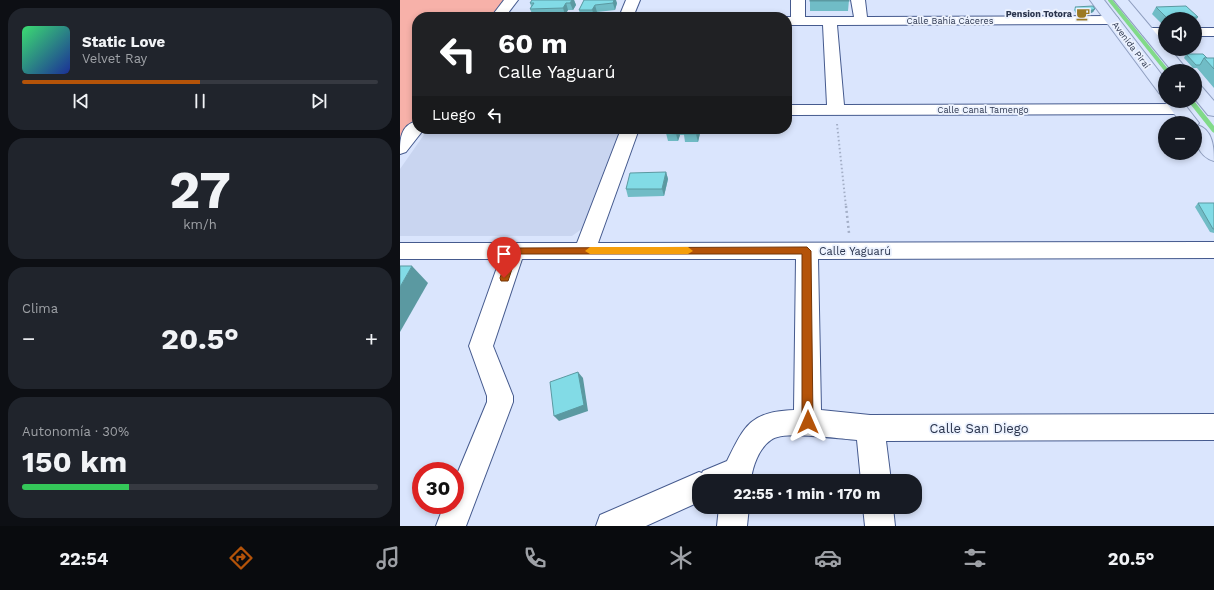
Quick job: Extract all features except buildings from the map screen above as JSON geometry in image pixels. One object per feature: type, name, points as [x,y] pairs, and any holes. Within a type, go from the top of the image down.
[{"type":"main road","name":"Avenida Piraí","points":[[1097,0],[1146,62],[1158,80]]},
{"type":"main road","name":"Avenida Piraí","points":[[1121,0],[1173,64]]},
{"type":"main road","points":[[1146,62],[1165,64]]},
{"type":"main road","points":[[1202,96],[1213,109]]},
{"type":"main road","points":[[1178,108],[1185,116]]},
{"type":"main road","points":[[1202,139],[1214,155]]},
{"type":"street","points":[[502,12],[512,0]]},
{"type":"street","points":[[628,12],[633,0]]},
{"type":"street","points":[[792,21],[798,0]]},
{"type":"street","points":[[858,0],[861,21]]},
{"type":"street","name":"Calle Bahía Cáceres","points":[[792,21],[1112,20]]},
{"type":"street","points":[[830,21],[836,110]]},
{"type":"street","points":[[1148,32],[1158,32]]},
{"type":"street","points":[[1202,32],[1214,32]]},
{"type":"street","name":"Calle Canal Tamengo","points":[[792,110],[1158,105]]},
{"type":"street","points":[[400,148],[412,132]]},
{"type":"street","points":[[584,251],[628,134]]},
{"type":"street","name":"Calle Yaguarú","points":[[400,251],[1214,250]]},
{"type":"street","points":[[452,526],[500,402],[500,396],[481,346],[514,251]]},
{"type":"street","points":[[807,251],[808,422]]},
{"type":"street","name":"Calle San Diego","points":[[731,474],[751,441],[761,430],[776,424],[808,422],[870,428],[1214,427]]},
{"type":"street","points":[[870,428],[875,474]]},
{"type":"street","points":[[611,526],[692,490]]},
{"type":"street","points":[[732,526],[733,514]]},
{"type":"street","points":[[879,514],[880,526]]},
{"type":"path","points":[[836,110],[851,250]]},
{"type":"shaded area","points":[[400,0],[506,0],[497,12],[412,12],[412,121],[400,137]]},
{"type":"shaded area","points":[[424,134],[619,134],[583,228],[572,236],[400,236],[400,169]]},
{"type":"waterway","points":[[1110,0],[1161,64]]},
{"type":"waterway","points":[[1197,108],[1214,130]]},
{"type":"slow traffic","points":[[590,251],[688,251]]},
{"type":"place","name":"Pension Totora","points":[[1083,14]]},
{"type":"route","points":[[504,278],[514,251],[807,251],[808,422]]}]
